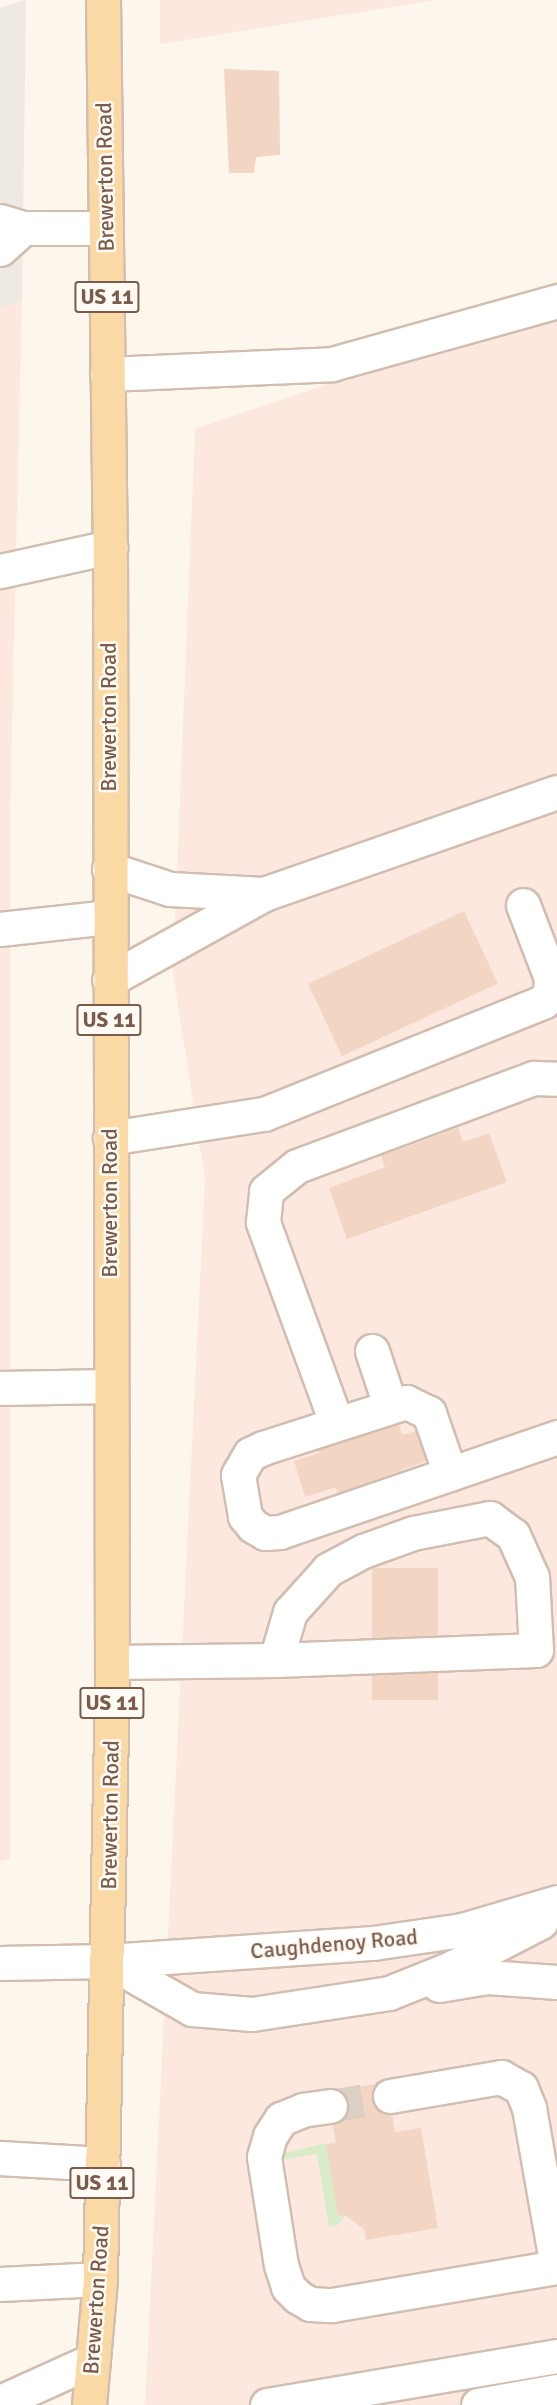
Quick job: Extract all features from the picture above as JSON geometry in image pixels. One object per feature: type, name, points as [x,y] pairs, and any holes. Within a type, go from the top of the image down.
[{"type":"main road","name":"Brewerton Road","points":[[89,2405],[100,2278],[108,1961],[112,1662],[110,547],[103,0]]},
{"type":"street","points":[[8,233],[106,228]]},
{"type":"street","points":[[107,374],[332,364],[513,316],[557,301]]},
{"type":"street","points":[[0,571],[110,547]]},
{"type":"street","points":[[109,980],[264,894],[557,792]]},
{"type":"street","points":[[109,869],[170,889],[264,894]]},
{"type":"street","points":[[110,1138],[264,1114],[543,1002],[550,993],[551,978],[523,905]]},
{"type":"street","points":[[0,929],[109,917]]},
{"type":"street","points":[[336,1422],[263,1222],[262,1205],[266,1191],[276,1179],[297,1166],[534,1078],[557,1079]]},
{"type":"street","points":[[372,1351],[390,1404]]},
{"type":"street","points":[[0,1388],[111,1386]]},
{"type":"street","points":[[450,1474],[429,1413],[406,1402],[390,1404],[263,1448],[242,1463],[239,1490],[246,1516],[253,1526],[265,1533],[280,1532],[450,1474],[557,1437]]},
{"type":"street","points":[[112,1662],[276,1660],[536,1650],[532,1577],[513,1535],[490,1518],[413,1533],[363,1551],[328,1570],[290,1612],[276,1660]]},
{"type":"street","name":"Caughdenoy Road","points":[[0,1963],[108,1961],[373,1943],[462,1930],[557,1902]]},
{"type":"street","name":"Caughdenoy Road","points":[[390,1993],[449,1969],[557,1914]]},
{"type":"street","name":"Caughdenoy Road","points":[[108,1961],[192,2009],[252,2014],[487,1977],[557,1982]]},
{"type":"street","points":[[330,2106],[303,2110],[281,2119],[270,2136],[264,2157],[281,2265],[288,2287],[310,2304],[332,2305],[557,2266],[529,2108],[521,2088],[501,2078],[390,2096]]},
{"type":"street","points":[[0,2157],[103,2164]]},
{"type":"street","points":[[0,2284],[100,2278]]},
{"type":"street","points":[[267,2405],[557,2355]]},
{"type":"street","points":[[0,2402],[93,2360]]},
{"type":"street","points":[[478,2405],[557,2391]]},
{"type":"shaded area","points":[[26,0],[22,300],[0,308],[0,8]]},
{"type":"shaded area","points":[[160,0],[436,0],[160,44]]},
{"type":"shaded area","points":[[22,300],[10,810],[10,1859],[0,1861],[0,308]]},
{"type":"shaded area","points":[[557,306],[557,2405],[145,2405],[205,1179],[173,972],[195,429]]},
{"type":"green space","points":[[326,2143],[338,2216],[345,2215],[338,2225],[329,2227],[317,2154],[285,2159],[281,2154]]},
{"type":"building","points":[[224,69],[279,71],[280,155],[256,157],[254,173],[229,173]]},
{"type":"building","points":[[464,911],[498,984],[342,1056],[308,984]]},
{"type":"building","points":[[458,1128],[463,1142],[489,1133],[507,1182],[347,1239],[329,1188],[385,1167],[381,1156]]},
{"type":"building","points":[[398,1421],[402,1435],[416,1431],[426,1461],[338,1494],[336,1487],[305,1497],[294,1461],[319,1453],[318,1448]]},
{"type":"building","points":[[372,1568],[438,1568],[438,1700],[372,1700]]},
{"type":"building","points":[[387,2082],[395,2132],[421,2128],[438,2228],[366,2240],[364,2229],[345,2215],[338,2216],[326,2144],[336,2143],[327,2092]]},
{"type":"tunnel","points":[[330,2106],[390,2096]]}]
